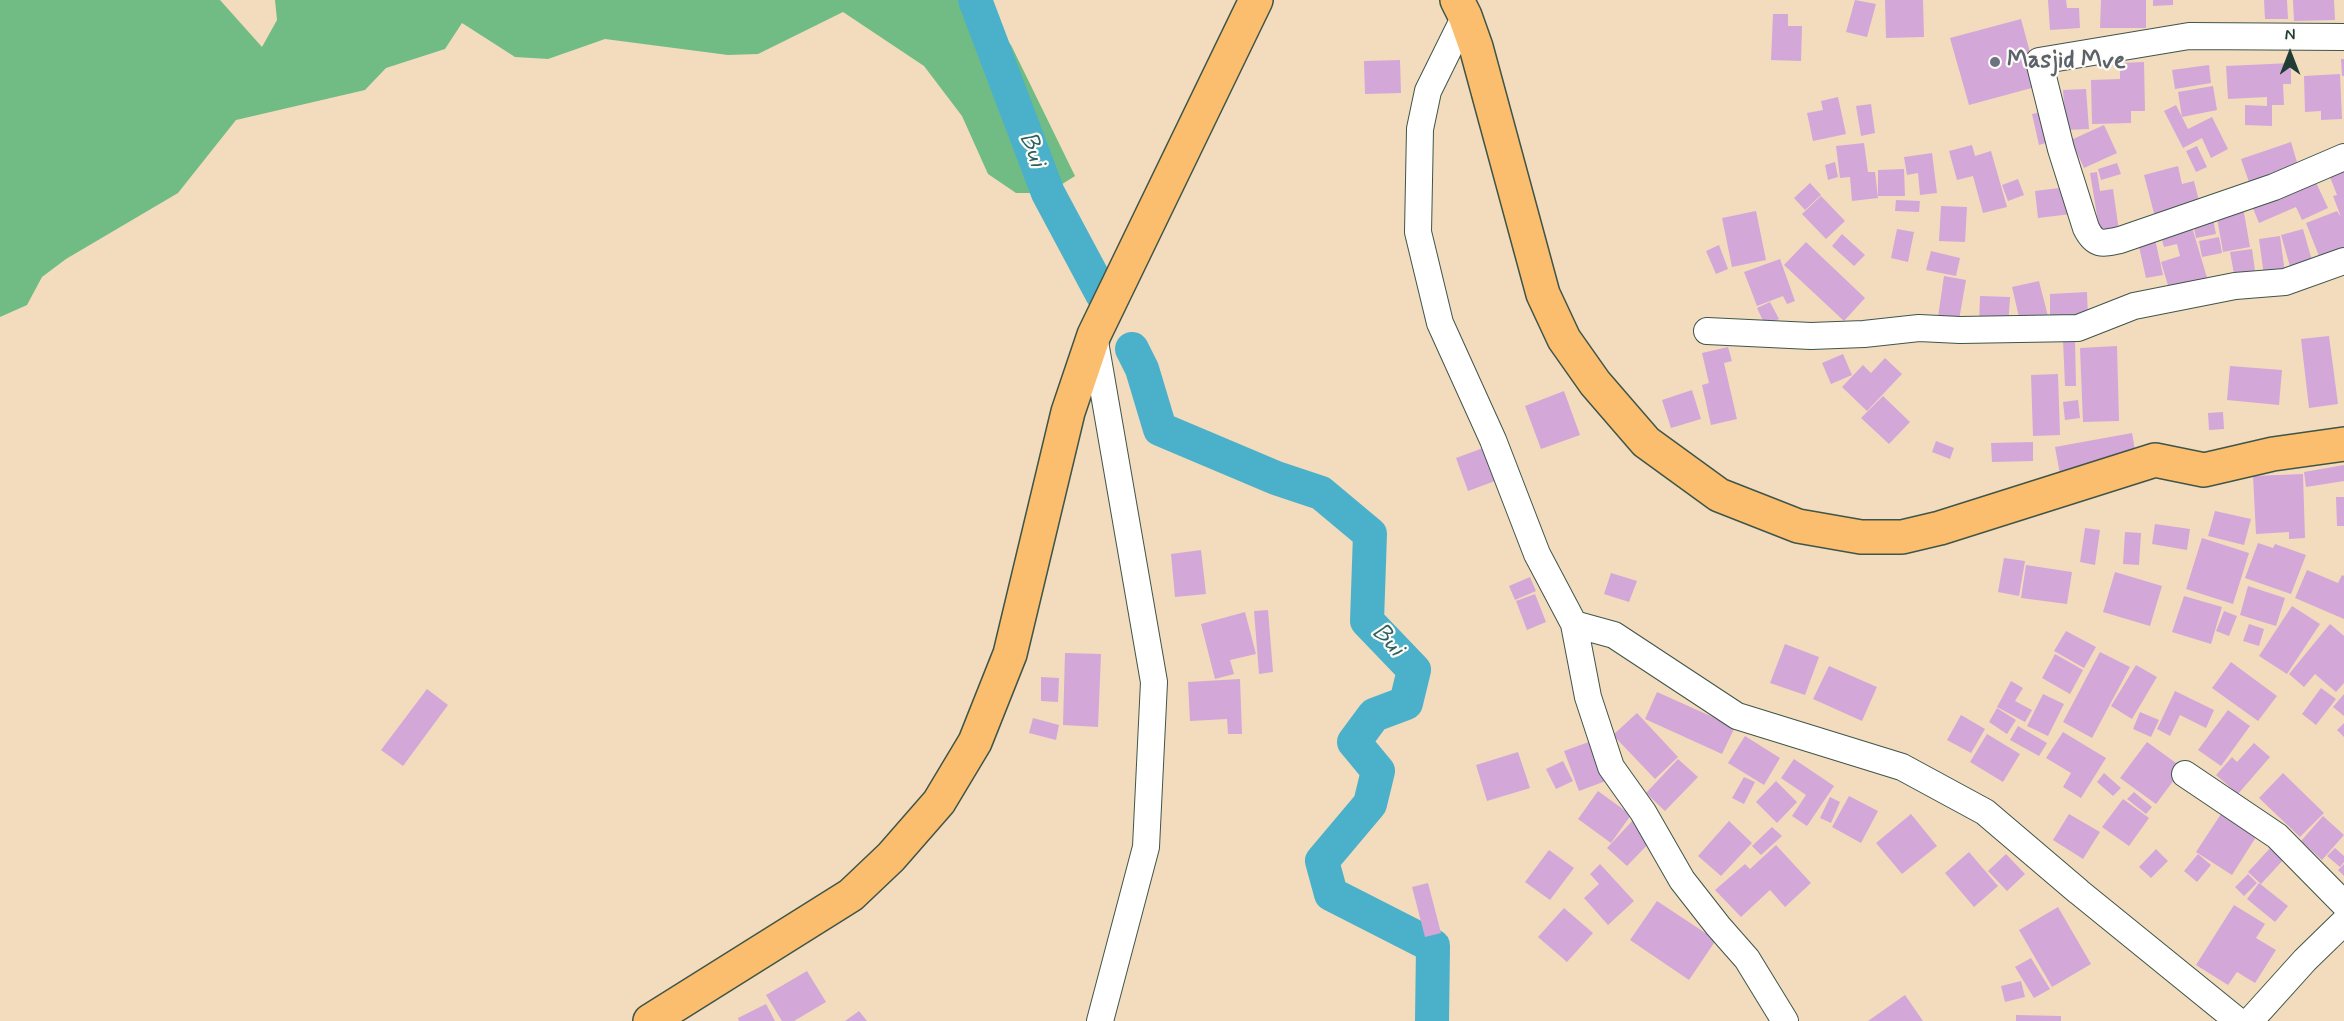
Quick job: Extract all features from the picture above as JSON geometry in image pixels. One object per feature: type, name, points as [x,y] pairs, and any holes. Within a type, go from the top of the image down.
[{"type":"main road","points":[[650,1021],[851,895],[891,857],[939,802],[975,742],[1010,654],[1068,412],[1094,335],[1256,0]]},
{"type":"main road","points":[[1461,8],[1479,58],[1543,294],[1564,339],[1595,383],[1646,442],[1719,495],[1798,526],[1861,537],[1902,537],[1940,528],[2155,460],[2204,470],[2273,454],[2344,444]]},
{"type":"street","points":[[1461,8],[1428,92],[1420,129],[1418,232],[1440,323],[1493,440],[1538,555],[1574,624],[1588,696],[1611,767],[1643,812],[1682,880],[1747,959],[1785,1021]]},
{"type":"street","points":[[2344,37],[2189,36],[2039,61],[2061,149],[2086,228],[2091,239],[2099,243],[2120,240],[2265,190],[2344,157]]},
{"type":"street","points":[[1707,331],[1811,336],[1864,334],[1919,328],[1960,330],[2078,328],[2134,306],[2235,286],[2285,282],[2344,261]]},
{"type":"street","points":[[1094,335],[1154,682],[1146,847],[1100,1021]]},
{"type":"street","points":[[1574,624],[1614,635],[1737,716],[1902,767],[1985,812],[2079,892],[2238,1021]]},
{"type":"street","points":[[2185,774],[2277,836],[2344,904]]},
{"type":"street","points":[[2250,1021],[2305,960],[2344,922]]},
{"type":"green space","points":[[0,0],[220,0],[262,47],[277,20],[275,0],[970,0],[1011,45],[1075,176],[1048,193],[1016,193],[988,174],[962,116],[924,66],[843,12],[758,54],[728,55],[605,39],[548,59],[515,57],[462,23],[445,49],[386,68],[365,90],[236,120],[178,193],[66,259],[42,277],[27,305],[0,317]]},
{"type":"building","points":[[1855,0],[1876,4],[1867,37],[1846,32]]},
{"type":"building","points":[[1885,0],[1923,0],[1924,37],[1886,38]]},
{"type":"building","points":[[2048,0],[2066,0],[2067,8],[2079,8],[2080,28],[2050,30]]},
{"type":"building","points":[[2101,0],[2146,0],[2146,28],[2100,28]]},
{"type":"building","points":[[2153,0],[2173,0],[2173,5],[2153,6]]},
{"type":"building","points":[[2264,0],[2287,0],[2288,19],[2265,19]]},
{"type":"building","points":[[2293,0],[2334,0],[2335,20],[2294,21]]},
{"type":"building","points":[[1773,14],[1788,14],[1788,26],[1802,26],[1801,61],[1771,60]]},
{"type":"building","name":"Masjid Mve","points":[[2021,19],[2039,86],[1969,105],[1950,38]]},
{"type":"building","points":[[2341,59],[2344,59],[2344,76],[2342,76]]},
{"type":"building","points":[[1400,60],[1401,93],[1365,94],[1364,61]]},
{"type":"building","points":[[2144,62],[2145,111],[2131,111],[2131,123],[2092,124],[2091,80],[2120,79],[2120,63]]},
{"type":"building","points":[[2291,63],[2291,84],[2283,84],[2284,105],[2272,105],[2272,126],[2245,125],[2245,105],[2267,106],[2267,97],[2228,99],[2226,66]]},
{"type":"building","points":[[2209,65],[2211,83],[2175,89],[2172,70]]},
{"type":"building","points":[[2340,74],[2342,119],[2321,120],[2321,111],[2305,112],[2304,76]]},
{"type":"building","points":[[2213,86],[2217,110],[2182,117],[2178,92]]},
{"type":"building","points":[[2086,89],[2089,129],[2066,130],[2063,90]]},
{"type":"building","points":[[1838,97],[1846,134],[1813,141],[1807,113],[1823,110],[1821,101]]},
{"type":"building","points":[[1871,104],[1875,133],[1861,136],[1856,106]]},
{"type":"building","points":[[2176,105],[2188,129],[2212,117],[2228,149],[2211,158],[2202,138],[2183,148],[2164,111]]},
{"type":"building","points":[[2046,111],[2052,141],[2039,145],[2032,114]]},
{"type":"building","points":[[2104,125],[2117,153],[2084,168],[2071,140]]},
{"type":"building","points":[[2291,142],[2299,169],[2250,185],[2241,159]]},
{"type":"building","points":[[1864,143],[1868,172],[1875,172],[1878,198],[1852,201],[1850,177],[1840,178],[1836,146]]},
{"type":"building","points":[[1972,145],[1975,156],[1991,151],[2007,207],[1983,213],[1973,176],[1957,180],[1949,151]]},
{"type":"building","points":[[2197,146],[2207,167],[2196,172],[2186,151]]},
{"type":"building","points":[[1932,153],[1937,193],[1920,195],[1918,173],[1907,175],[1904,157]]},
{"type":"building","points":[[1835,162],[1838,177],[1828,180],[1825,165]]},
{"type":"building","points":[[2117,163],[2121,174],[2101,180],[2098,169]]},
{"type":"building","points":[[2178,166],[2182,184],[2194,181],[2201,209],[2156,221],[2144,175]]},
{"type":"building","points":[[2344,166],[2344,252],[2321,261],[2306,223],[2337,211],[2341,217],[2333,196],[2337,195],[2328,172]]},
{"type":"building","points":[[1904,169],[1905,196],[1878,196],[1878,170]]},
{"type":"building","points":[[2097,172],[2100,191],[2113,189],[2119,231],[2100,233],[2090,173]]},
{"type":"building","points":[[2312,174],[2328,208],[2302,220],[2296,207],[2259,223],[2250,201]]},
{"type":"building","points":[[2018,179],[2024,195],[2008,201],[2002,185]]},
{"type":"building","points":[[1810,183],[1821,195],[1805,210],[1794,198]]},
{"type":"building","points":[[2067,187],[2071,214],[2038,218],[2035,191]]},
{"type":"building","points":[[1821,196],[1845,221],[1826,239],[1802,214]]},
{"type":"building","points":[[1896,200],[1920,201],[1919,212],[1895,211]]},
{"type":"building","points":[[1941,206],[1967,207],[1965,242],[1939,241]]},
{"type":"building","points":[[2243,207],[2250,247],[2223,252],[2216,212]]},
{"type":"building","points":[[1756,211],[1766,260],[1732,267],[1722,218]]},
{"type":"building","points":[[2212,214],[2216,234],[2196,238],[2192,218]]},
{"type":"building","points":[[2191,224],[2208,281],[2170,292],[2161,262],[2180,256],[2177,244],[2164,247],[2160,233]]},
{"type":"building","points":[[1897,229],[1914,232],[1908,262],[1891,258]]},
{"type":"building","points":[[2303,229],[2313,264],[2291,270],[2281,235]]},
{"type":"building","points":[[1842,234],[1865,255],[1854,266],[1832,246]]},
{"type":"building","points":[[2280,236],[2285,273],[2264,276],[2259,239]]},
{"type":"building","points":[[2219,237],[2222,253],[2202,257],[2199,241]]},
{"type":"building","points":[[2155,239],[2163,275],[2146,278],[2138,242]]},
{"type":"building","points":[[1806,242],[1865,298],[1844,321],[1784,265]]},
{"type":"building","points":[[1719,245],[1728,269],[1716,274],[1706,251]]},
{"type":"building","points":[[2252,249],[2255,271],[2234,274],[2230,252]]},
{"type":"building","points":[[1931,251],[1960,258],[1956,276],[1926,270]]},
{"type":"building","points":[[1780,259],[1795,301],[1787,304],[1783,296],[1757,306],[1744,272]]},
{"type":"building","points":[[1944,276],[1966,280],[1959,320],[1938,317]]},
{"type":"building","points":[[2039,281],[2050,324],[2022,330],[2012,287]]},
{"type":"building","points":[[2087,292],[2088,318],[2050,319],[2050,294]]},
{"type":"building","points":[[1980,296],[2010,297],[2008,327],[1979,326]]},
{"type":"building","points":[[1770,302],[1779,319],[1765,325],[1757,308]]},
{"type":"building","points":[[2329,336],[2338,404],[2309,408],[2301,339]]},
{"type":"building","points":[[2063,340],[2075,340],[2076,386],[2065,386]]},
{"type":"building","points":[[2117,346],[2119,421],[2083,422],[2080,348]]},
{"type":"building","points":[[1728,347],[1732,361],[1724,363],[1737,419],[1711,425],[1702,385],[1709,383],[1702,353]]},
{"type":"building","points":[[1843,354],[1852,375],[1831,384],[1822,363]]},
{"type":"building","points":[[1885,358],[1902,374],[1867,411],[1842,387],[1863,365],[1871,373]]},
{"type":"building","points":[[2230,366],[2282,370],[2279,405],[2227,400]]},
{"type":"building","points":[[2058,374],[2060,435],[2033,436],[2031,375]]},
{"type":"building","points":[[1692,390],[1701,419],[1671,428],[1662,400]]},
{"type":"building","points":[[1564,391],[1580,435],[1541,449],[1525,406]]},
{"type":"building","points":[[1883,396],[1910,422],[1889,444],[1861,418]]},
{"type":"building","points":[[2078,400],[2080,418],[2065,420],[2063,402]]},
{"type":"building","points":[[2223,412],[2224,429],[2209,430],[2208,413]]},
{"type":"building","points":[[2132,433],[2137,461],[2060,474],[2055,447]]},
{"type":"building","points":[[1936,441],[1954,448],[1950,459],[1932,452]]},
{"type":"building","points":[[2033,442],[2033,461],[1992,462],[1991,443]]},
{"type":"building","points":[[1483,448],[1495,481],[1468,491],[1456,458]]},
{"type":"building","points":[[2344,465],[2344,481],[2306,487],[2304,472]]},
{"type":"building","points":[[2303,474],[2305,538],[2289,539],[2289,532],[2256,534],[2253,476]]},
{"type":"building","points":[[2336,497],[2344,497],[2344,526],[2337,526]]},
{"type":"building","points":[[2215,511],[2251,519],[2244,545],[2208,536]]},
{"type":"building","points":[[2155,524],[2190,529],[2187,550],[2152,544]]},
{"type":"building","points":[[2085,528],[2100,530],[2095,565],[2080,562]]},
{"type":"building","points":[[2125,532],[2141,533],[2139,565],[2123,564]]},
{"type":"building","points":[[2202,538],[2249,553],[2233,604],[2186,589]]},
{"type":"building","points":[[2258,543],[2273,548],[2275,544],[2306,555],[2291,594],[2245,578]]},
{"type":"building","points":[[1201,550],[1206,594],[1175,597],[1171,554]]},
{"type":"building","points":[[2004,558],[2025,561],[2019,596],[1998,592]]},
{"type":"building","points":[[2026,565],[2072,572],[2067,604],[2021,598]]},
{"type":"building","points":[[2307,570],[2338,583],[2342,575],[2344,576],[2344,619],[2295,598]]},
{"type":"building","points":[[2115,572],[2162,586],[2150,626],[2103,612]]},
{"type":"building","points":[[1611,573],[1637,581],[1629,602],[1604,594]]},
{"type":"building","points":[[1530,577],[1536,591],[1515,600],[1509,586]]},
{"type":"building","points":[[2248,586],[2285,598],[2276,626],[2240,615]]},
{"type":"building","points":[[1535,594],[1546,622],[1527,630],[1516,601]]},
{"type":"building","points":[[2184,596],[2222,607],[2211,644],[2172,632]]},
{"type":"building","points":[[2292,606],[2320,624],[2287,674],[2259,656]]},
{"type":"building","points":[[1268,610],[1273,672],[1259,674],[1254,611]]},
{"type":"building","points":[[2224,611],[2237,616],[2229,636],[2216,631]]},
{"type":"building","points":[[1245,612],[1256,654],[1230,660],[1234,674],[1215,679],[1201,624]]},
{"type":"building","points":[[2249,624],[2264,629],[2259,646],[2243,641]]},
{"type":"building","points":[[2330,624],[2344,636],[2344,683],[2336,692],[2315,674],[2304,687],[2289,674]]},
{"type":"building","points":[[2066,631],[2096,647],[2084,668],[2054,651]]},
{"type":"building","points":[[1785,644],[1819,657],[1805,695],[1770,683]]},
{"type":"building","points":[[2100,652],[2130,667],[2092,738],[2063,722]]},
{"type":"building","points":[[1065,653],[1101,654],[1098,727],[1063,725]]},
{"type":"building","points":[[2055,654],[2083,670],[2070,694],[2042,678]]},
{"type":"building","points":[[2231,662],[2277,696],[2258,721],[2212,688]]},
{"type":"building","points":[[2136,665],[2157,677],[2132,719],[2111,706]]},
{"type":"building","points":[[1829,666],[1877,687],[1862,721],[1813,699]]},
{"type":"building","points":[[1041,677],[1059,678],[1058,702],[1041,701]]},
{"type":"building","points":[[1240,679],[1242,734],[1228,734],[1227,719],[1190,721],[1188,682]]},
{"type":"building","points":[[2011,681],[2023,688],[2015,701],[2032,710],[2025,722],[1997,707]]},
{"type":"building","points":[[2321,688],[2336,699],[2316,725],[2302,714]]},
{"type":"building","points":[[427,689],[448,705],[403,766],[381,750]]},
{"type":"building","points":[[2175,691],[2214,710],[2206,728],[2180,715],[2170,736],[2157,729]]},
{"type":"building","points":[[1657,692],[1735,727],[1722,754],[1645,719]]},
{"type":"building","points":[[2043,694],[2064,704],[2048,736],[2027,726]]},
{"type":"building","points":[[2344,694],[2344,716],[2333,707]]},
{"type":"building","points":[[1997,708],[2016,720],[2007,734],[1989,722]]},
{"type":"building","points":[[2228,710],[2250,726],[2221,766],[2198,750]]},
{"type":"building","points":[[2140,712],[2159,720],[2151,737],[2133,729]]},
{"type":"building","points":[[1637,713],[1678,757],[1655,779],[1613,735]]},
{"type":"building","points":[[1961,715],[1985,729],[1971,753],[1947,740]]},
{"type":"building","points":[[1033,718],[1059,725],[1056,740],[1029,733]]},
{"type":"building","points":[[2344,723],[2344,737],[2337,730]]},
{"type":"building","points":[[2018,726],[2047,743],[2039,756],[2010,740]]},
{"type":"building","points":[[2063,732],[2106,758],[2081,798],[2063,787],[2071,773],[2046,758]]},
{"type":"building","points":[[1987,734],[2020,754],[2003,782],[1970,762]]},
{"type":"building","points":[[1745,736],[1780,758],[1764,785],[1728,763]]},
{"type":"building","points":[[1597,739],[1611,779],[1579,791],[1564,751]]},
{"type":"building","points":[[2147,742],[2183,768],[2156,804],[2120,778]]},
{"type":"building","points":[[2254,743],[2270,757],[2238,794],[2216,775],[2232,757],[2237,762]]},
{"type":"building","points":[[1518,752],[1530,788],[1487,801],[1476,765]]},
{"type":"building","points":[[1678,759],[1698,777],[1665,811],[1646,793]]},
{"type":"building","points":[[1794,759],[1834,786],[1807,826],[1792,816],[1806,795],[1781,778]]},
{"type":"building","points":[[1563,761],[1573,781],[1556,789],[1546,769]]},
{"type":"building","points":[[2104,773],[2121,788],[2113,796],[2097,782]]},
{"type":"building","points":[[2283,773],[2324,813],[2300,837],[2259,798]]},
{"type":"building","points":[[1744,777],[1755,782],[1744,804],[1732,798]]},
{"type":"building","points":[[1776,781],[1797,802],[1777,823],[1756,802]]},
{"type":"building","points":[[1598,791],[1631,815],[1611,843],[1578,819]]},
{"type":"building","points":[[2134,792],[2152,807],[2146,814],[2127,799]]},
{"type":"building","points":[[1849,796],[1878,811],[1861,843],[1832,827]]},
{"type":"building","points":[[1830,797],[1840,802],[1831,823],[1820,818]]},
{"type":"building","points":[[2123,799],[2149,818],[2129,846],[2102,827]]},
{"type":"building","points":[[1911,814],[1937,846],[1902,874],[1876,843]]},
{"type":"building","points":[[2069,814],[2100,832],[2083,859],[2053,840]]},
{"type":"building","points":[[2221,814],[2256,837],[2232,875],[2196,852]]},
{"type":"building","points":[[2323,816],[2344,835],[2322,860],[2301,841]]},
{"type":"building","points":[[1634,819],[1654,838],[1627,866],[1607,848]]},
{"type":"building","points":[[1729,821],[1752,843],[1721,876],[1698,856]]},
{"type":"building","points":[[1772,827],[1782,836],[1761,855],[1752,846]]},
{"type":"building","points":[[1776,845],[1811,883],[1785,907],[1770,890],[1741,917],[1715,890],[1745,864],[1750,869]]},
{"type":"building","points":[[2272,846],[2285,858],[2261,884],[2248,872]]},
{"type":"building","points":[[2335,848],[2344,856],[2344,862],[2340,867],[2327,856]]},
{"type":"building","points":[[2156,849],[2168,861],[2151,878],[2139,867]]},
{"type":"building","points":[[1549,850],[1574,868],[1550,900],[1525,882]]},
{"type":"building","points":[[1969,852],[1998,886],[1974,907],[1945,873]]},
{"type":"building","points":[[2006,854],[2025,874],[2007,891],[1988,871]]},
{"type":"building","points":[[2198,854],[2211,865],[2197,882],[2184,871]]},
{"type":"building","points":[[1600,864],[1634,901],[1608,925],[1584,898],[1599,884],[1590,874]]},
{"type":"building","points":[[2344,864],[2344,876],[2338,870]]},
{"type":"building","points":[[2248,874],[2257,883],[2244,896],[2235,887]]},
{"type":"building","points":[[1428,883],[1441,933],[1425,937],[1412,887]]},
{"type":"building","points":[[2259,883],[2288,906],[2275,922],[2247,899]]},
{"type":"building","points":[[1657,901],[1716,940],[1689,980],[1630,940]]},
{"type":"building","points":[[2234,905],[2265,924],[2256,938],[2276,950],[2255,983],[2237,972],[2228,985],[2196,965]]},
{"type":"building","points":[[2058,907],[2091,964],[2052,987],[2019,930]]},
{"type":"building","points":[[1564,908],[1593,933],[1567,962],[1538,937]]},
{"type":"building","points":[[2031,958],[2050,989],[2034,998],[2015,967]]},
{"type":"building","points":[[807,971],[826,1002],[794,1021],[782,1021],[766,995]]},
{"type":"building","points":[[2021,981],[2025,997],[2005,1002],[2001,986]]},
{"type":"building","points":[[1905,995],[1923,1021],[1868,1021]]},
{"type":"building","points":[[766,1004],[775,1021],[739,1021],[738,1018]]},
{"type":"building","points":[[859,1011],[867,1021],[845,1021]]},
{"type":"building","points":[[2016,1015],[2061,1016],[2061,1021],[2016,1021]]},
{"type":"waterway","name":"Bui","points":[[975,0],[1048,193],[1102,294]]},
{"type":"waterway","name":"Bui","points":[[1132,349],[1142,369],[1160,429],[1276,478],[1321,493],[1370,534],[1367,621],[1414,670],[1406,703],[1374,715],[1354,742],[1378,771],[1370,804],[1322,861],[1331,894],[1433,946],[1432,1021]]},
{"type":"place","name":"Masjid Mve","points":[[1995,62]]}]
